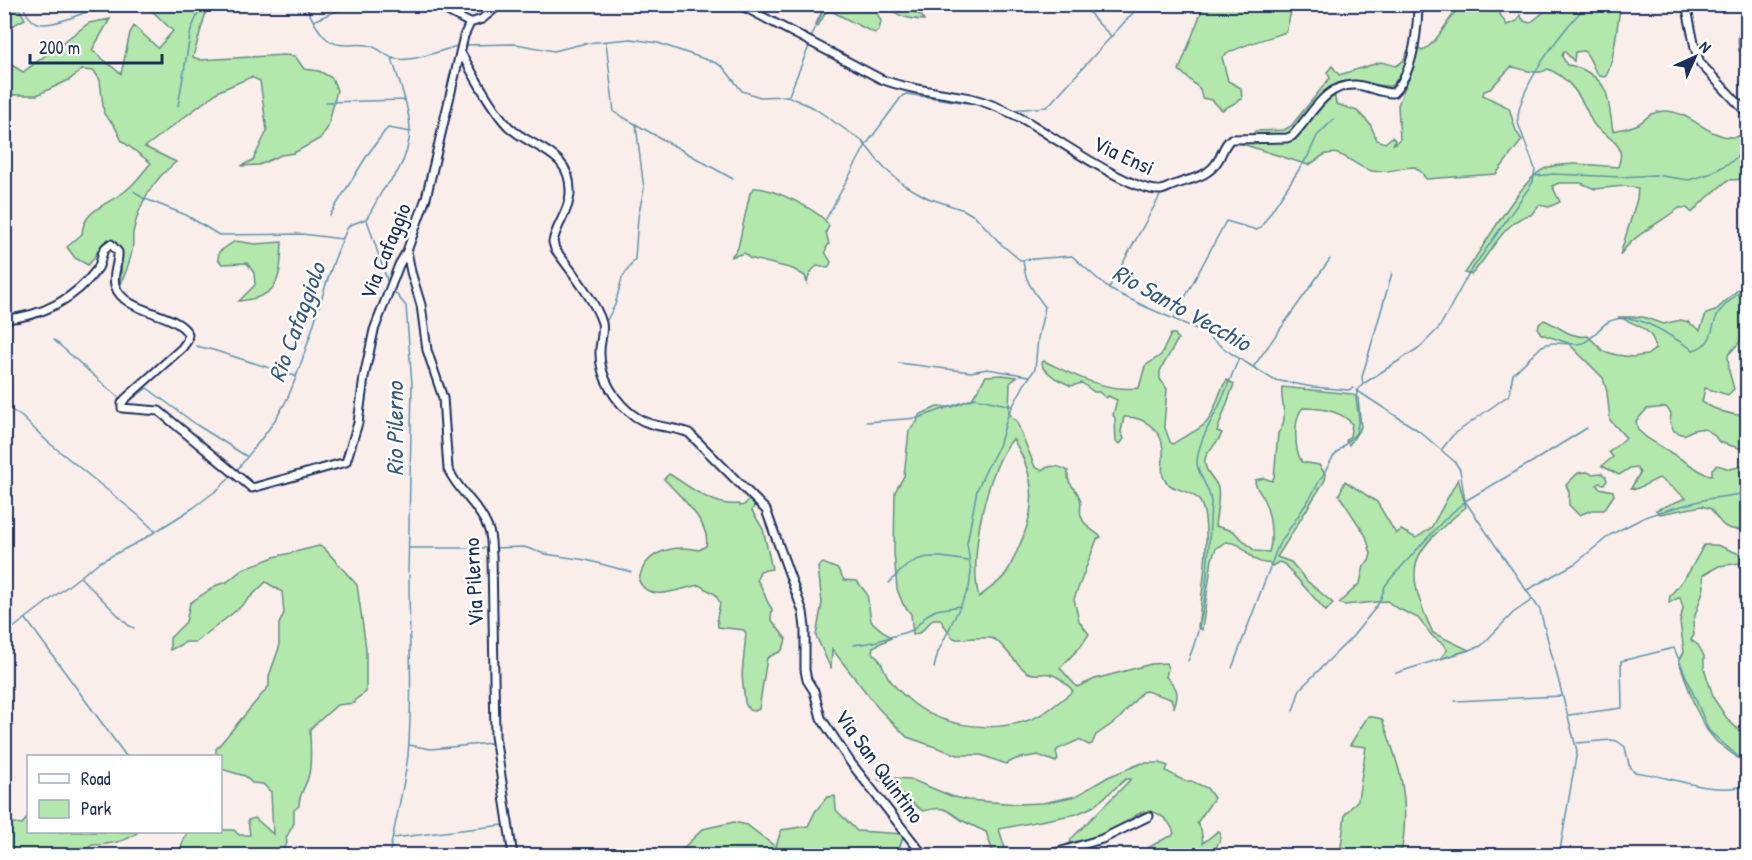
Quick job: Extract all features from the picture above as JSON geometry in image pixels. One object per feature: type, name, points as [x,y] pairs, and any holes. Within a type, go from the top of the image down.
[{"type":"street","points":[[434,4],[470,23],[482,19],[500,4]]},
{"type":"street","name":"Via Ensi","points":[[735,4],[850,64],[898,86],[969,98],[1007,111],[1118,177],[1155,190],[1163,190],[1212,169],[1231,139],[1292,136],[1326,96],[1338,88],[1358,85],[1393,93],[1408,68],[1416,34],[1419,4]]},
{"type":"street","points":[[1686,4],[1700,63],[1748,114]]},
{"type":"street","points":[[462,51],[470,23]]},
{"type":"street","name":"Via Cafaggio","points":[[4,319],[39,312],[61,303],[97,269],[103,250],[111,244],[118,252],[114,280],[119,295],[180,326],[188,334],[187,341],[182,348],[125,399],[122,408],[159,411],[252,488],[346,462],[358,423],[364,377],[374,330],[426,198],[462,51]]},
{"type":"street","name":"Via San Quintino","points":[[462,51],[509,126],[522,137],[558,158],[565,168],[569,182],[569,202],[553,242],[555,249],[598,313],[602,323],[601,363],[608,386],[634,416],[644,422],[689,433],[766,510],[803,612],[805,670],[807,680],[814,691],[818,712],[851,763],[924,855]]},
{"type":"street","name":"Via Pilerno","points":[[407,251],[421,305],[427,350],[443,398],[448,469],[452,479],[484,519],[489,529],[495,736],[513,855]]},
{"type":"street","points":[[1045,855],[1109,836],[1149,816]]},
{"type":"green space","points":[[5,4],[17,5],[25,19],[5,30]]},
{"type":"green space","points":[[146,5],[208,5],[193,57],[201,60],[295,56],[304,69],[319,71],[332,78],[337,90],[328,127],[321,138],[294,153],[281,155],[259,165],[241,166],[253,160],[267,131],[260,81],[251,77],[219,91],[145,147],[176,162],[153,185],[143,202],[133,233],[130,260],[120,287],[121,260],[114,243],[108,239],[88,265],[75,258],[67,247],[82,234],[87,219],[97,208],[128,189],[151,163],[122,141],[114,125],[104,114],[100,80],[94,71],[82,70],[69,80],[37,95],[5,95],[4,60],[23,72],[89,23],[110,19],[92,50],[121,74],[130,33],[134,26],[158,48],[173,31]]},
{"type":"green space","points":[[825,5],[873,5],[881,21],[879,30],[875,33],[831,11],[826,12],[818,26],[815,26]]},
{"type":"green space","points":[[888,5],[900,5],[922,16],[924,20],[900,15],[892,11]]},
{"type":"green space","points":[[1204,5],[1296,5],[1292,8],[1286,32],[1243,46],[1222,57],[1228,81],[1241,88],[1242,99],[1222,110],[1212,100],[1202,98],[1200,89],[1179,70]]},
{"type":"green space","points":[[1452,5],[1494,5],[1507,25],[1517,21],[1520,15],[1524,21],[1530,23],[1553,5],[1621,5],[1613,54],[1605,77],[1599,76],[1584,51],[1575,52],[1574,61],[1564,51],[1562,56],[1567,65],[1589,73],[1602,85],[1608,98],[1613,131],[1636,125],[1654,113],[1664,111],[1682,115],[1716,134],[1736,137],[1747,133],[1747,179],[1728,180],[1692,213],[1687,208],[1679,208],[1632,241],[1620,255],[1637,199],[1638,188],[1624,186],[1595,189],[1581,183],[1559,183],[1552,186],[1560,202],[1549,207],[1539,205],[1531,215],[1522,217],[1513,223],[1471,275],[1465,273],[1513,200],[1534,176],[1551,166],[1560,165],[1618,167],[1621,155],[1617,145],[1595,126],[1575,91],[1554,72],[1548,69],[1534,72],[1511,67],[1490,89],[1484,91],[1483,95],[1509,108],[1516,131],[1522,140],[1496,174],[1426,179],[1415,167],[1382,172],[1372,171],[1342,156],[1330,153],[1308,165],[1236,142],[1249,141],[1255,131],[1284,130],[1291,126],[1330,78],[1327,72],[1332,66],[1339,75],[1381,62],[1396,66],[1403,61],[1410,46],[1401,73],[1391,86],[1344,84],[1336,85],[1334,93],[1336,104],[1357,111],[1370,124],[1377,140],[1385,143],[1392,137],[1395,140],[1393,145],[1400,139],[1398,105],[1412,69],[1417,47],[1422,51],[1437,38],[1456,11]]},
{"type":"green space","points":[[1747,19],[1747,49],[1739,51],[1739,34]]},
{"type":"green space","points":[[754,188],[782,195],[806,207],[824,220],[829,226],[826,232],[829,244],[826,252],[831,262],[828,268],[817,266],[810,273],[807,283],[805,276],[793,269],[749,258],[745,253],[731,257],[738,248],[750,193]]},
{"type":"green space","points":[[235,241],[255,244],[282,242],[276,284],[263,295],[239,301],[255,285],[254,273],[247,263],[222,264],[218,259],[219,252]]},
{"type":"green space","points":[[1747,269],[1747,334],[1728,355],[1734,389],[1728,395],[1705,388],[1702,402],[1735,415],[1746,416],[1747,412],[1747,448],[1742,449],[1719,442],[1712,433],[1704,429],[1684,435],[1674,431],[1670,423],[1671,413],[1666,407],[1647,409],[1636,421],[1638,430],[1647,438],[1705,474],[1712,475],[1712,469],[1717,465],[1730,469],[1747,465],[1747,522],[1742,529],[1736,530],[1723,525],[1711,509],[1702,506],[1660,514],[1656,510],[1686,498],[1659,478],[1636,489],[1631,488],[1640,473],[1636,467],[1619,475],[1602,466],[1613,457],[1609,452],[1626,438],[1610,420],[1603,378],[1568,343],[1541,334],[1538,329],[1539,324],[1544,320],[1570,334],[1588,336],[1603,351],[1632,357],[1647,355],[1655,349],[1652,337],[1642,328],[1618,317],[1643,317],[1663,324],[1681,320],[1700,330],[1706,314],[1715,311],[1745,283],[1744,272]]},
{"type":"green space","points":[[1171,334],[1175,334],[1178,339],[1160,371],[1160,379],[1167,389],[1164,425],[1170,442],[1173,444],[1206,423],[1213,413],[1227,380],[1234,384],[1217,431],[1222,433],[1206,456],[1205,463],[1207,471],[1218,488],[1215,526],[1233,531],[1255,551],[1269,552],[1270,546],[1269,517],[1255,480],[1264,478],[1272,481],[1274,477],[1278,433],[1282,428],[1284,417],[1282,387],[1352,394],[1358,398],[1361,427],[1349,445],[1346,441],[1350,436],[1352,424],[1336,413],[1323,409],[1303,408],[1296,426],[1297,450],[1302,462],[1319,465],[1326,475],[1277,557],[1291,562],[1307,581],[1333,603],[1326,611],[1284,564],[1279,562],[1272,566],[1269,563],[1260,562],[1238,545],[1226,542],[1216,548],[1212,559],[1202,630],[1198,627],[1206,542],[1206,524],[1199,500],[1190,493],[1169,485],[1166,481],[1162,473],[1162,441],[1150,425],[1138,419],[1124,417],[1121,432],[1124,439],[1120,444],[1116,442],[1113,415],[1117,400],[1108,396],[1106,398],[1082,383],[1071,386],[1055,378],[1043,368],[1042,362],[1044,361],[1102,385],[1126,389],[1139,388],[1145,366],[1161,355]]},
{"type":"green space","points":[[986,376],[1017,377],[1010,383],[1009,412],[1016,420],[1035,467],[1041,470],[1058,467],[1068,471],[1070,483],[1080,499],[1082,519],[1101,537],[1097,539],[1074,599],[1079,621],[1089,634],[1060,668],[1077,687],[1095,679],[1151,664],[1166,663],[1168,668],[1166,677],[1176,690],[1177,698],[1174,707],[1171,699],[1146,691],[1142,692],[1119,719],[1096,735],[1092,744],[1089,745],[1079,740],[1058,749],[1056,762],[1038,755],[1016,759],[1006,764],[981,755],[958,755],[907,737],[879,709],[832,649],[831,669],[816,636],[822,603],[818,567],[823,563],[838,569],[844,580],[857,581],[867,594],[871,621],[891,638],[873,647],[872,652],[880,660],[889,679],[898,690],[934,716],[964,725],[1011,725],[1039,716],[1073,691],[1053,675],[1027,672],[994,639],[956,639],[952,637],[940,619],[933,619],[921,632],[913,635],[911,614],[903,604],[897,589],[894,552],[895,492],[904,476],[909,431],[917,422],[919,415],[937,407],[952,407],[972,399]],"holes":[[[1013,439],[1027,467],[1032,494],[1024,536],[1006,573],[999,582],[979,597],[976,560],[987,492],[1003,453]]]},
{"type":"green space","points":[[1578,473],[1601,473],[1606,477],[1607,481],[1604,484],[1597,485],[1599,488],[1613,491],[1614,495],[1604,510],[1592,510],[1579,515],[1569,505],[1569,492],[1566,485]]},
{"type":"green space","points":[[669,474],[711,499],[740,506],[750,499],[756,506],[752,511],[763,529],[772,569],[760,571],[757,580],[772,609],[771,619],[786,639],[780,652],[767,658],[759,709],[755,711],[749,710],[745,703],[742,675],[746,633],[744,630],[718,627],[717,617],[720,603],[715,594],[699,585],[666,593],[650,592],[639,581],[642,571],[653,556],[670,549],[699,550],[706,546],[704,528],[699,519],[664,479]]},
{"type":"green space","points":[[1458,479],[1466,507],[1433,536],[1423,549],[1417,561],[1415,575],[1417,591],[1433,633],[1469,650],[1440,659],[1447,650],[1418,618],[1387,601],[1344,605],[1339,603],[1360,583],[1364,566],[1371,554],[1366,536],[1339,495],[1345,481],[1377,502],[1396,534],[1401,530],[1416,538],[1431,528]]},
{"type":"green space","points":[[1704,545],[1717,545],[1747,557],[1747,562],[1719,566],[1703,575],[1704,588],[1693,622],[1694,635],[1691,640],[1698,645],[1704,656],[1704,668],[1714,699],[1728,720],[1747,733],[1747,765],[1717,742],[1707,730],[1695,707],[1679,661],[1684,652],[1680,622],[1683,608],[1680,597],[1669,603],[1670,596],[1689,572]]},
{"type":"green space","points":[[319,546],[324,548],[357,585],[366,648],[366,692],[355,700],[355,703],[337,705],[310,729],[309,774],[299,806],[294,810],[294,823],[286,838],[287,843],[284,849],[290,855],[178,855],[187,833],[222,833],[222,828],[234,830],[239,835],[250,835],[248,820],[255,818],[273,834],[271,792],[263,784],[252,783],[245,776],[222,769],[222,755],[216,755],[216,749],[269,686],[269,676],[279,648],[279,624],[284,613],[282,592],[266,582],[238,609],[196,642],[186,642],[170,650],[170,638],[186,622],[190,603],[217,585],[227,582],[243,569],[274,557]]},
{"type":"green space","points":[[1368,716],[1382,719],[1402,782],[1405,814],[1402,849],[1391,855],[1340,855],[1345,814],[1358,800],[1366,747],[1350,745]]},
{"type":"green space","points":[[1142,763],[1160,763],[1168,766],[1166,771],[1184,781],[1191,781],[1207,788],[1214,798],[1197,823],[1201,829],[1203,843],[1218,831],[1220,832],[1219,842],[1210,855],[1135,855],[1174,833],[1165,819],[1147,811],[1099,836],[1070,845],[1071,839],[1131,779],[1126,779],[1094,806],[1077,814],[999,829],[1007,855],[994,855],[986,832],[949,811],[937,808],[923,811],[879,780],[910,779],[967,800],[1018,804],[1043,803],[1076,796],[1108,777]]},
{"type":"green space","points":[[835,796],[836,810],[857,831],[904,834],[897,855],[675,856],[703,829],[734,822],[747,825],[776,847],[781,830],[808,826],[815,812],[827,797]]},
{"type":"green space","points":[[27,818],[27,833],[136,833],[122,841],[92,845],[85,851],[85,855],[5,855],[5,827],[11,822],[21,825]]},
{"type":"waterway","points":[[22,4],[32,20],[43,24],[67,19],[97,7]]},
{"type":"waterway","points":[[178,106],[191,30],[202,4]]},
{"type":"waterway","points":[[304,4],[319,31],[327,39],[337,44],[367,45],[393,58],[403,59],[428,55],[460,45]]},
{"type":"waterway","points":[[313,21],[353,4]]},
{"type":"waterway","points":[[810,40],[823,11],[829,4]]},
{"type":"waterway","points":[[1084,4],[1094,19],[1111,36]]},
{"type":"waterway","points":[[1012,110],[1047,107],[1141,4]]},
{"type":"waterway","points":[[1232,668],[1278,546],[1310,498],[1333,457],[1356,433],[1359,419],[1357,391],[1363,384],[1420,347],[1439,328],[1468,275],[1533,182],[1535,169],[1518,123],[1524,94],[1555,42],[1589,4]]},
{"type":"waterway","name":"Rio Santo Vecchio","points":[[464,45],[516,44],[554,51],[586,43],[631,39],[658,43],[716,63],[723,67],[742,91],[760,97],[787,96],[814,108],[862,141],[884,168],[904,185],[928,198],[964,210],[976,217],[1001,244],[1020,260],[1072,256],[1109,289],[1199,330],[1274,380],[1313,387],[1348,390],[1353,388]]},
{"type":"waterway","points":[[606,42],[614,112],[733,179]]},
{"type":"waterway","points":[[789,95],[810,44]]},
{"type":"waterway","name":"Rio Pilerno","points":[[367,218],[381,193],[398,171],[409,141],[410,128],[406,101],[392,58]]},
{"type":"waterway","points":[[826,219],[866,145],[902,96],[906,94],[975,104],[1002,111]]},
{"type":"waterway","points":[[326,102],[405,100]]},
{"type":"waterway","points":[[1174,318],[1226,221],[1257,230],[1261,227],[1308,156],[1317,136],[1334,119]]},
{"type":"waterway","points":[[607,320],[615,305],[622,278],[635,259],[638,217],[644,189],[636,125]]},
{"type":"waterway","points":[[330,215],[385,131],[388,128],[411,132]]},
{"type":"waterway","points":[[1536,176],[1553,174],[1621,177],[1655,175],[1689,180],[1709,174],[1731,162],[1748,147]]},
{"type":"waterway","points":[[134,191],[143,198],[186,215],[219,235],[302,234],[342,239]]},
{"type":"waterway","points":[[1109,288],[1160,196]]},
{"type":"waterway","name":"Rio Cafaggiolo","points":[[237,470],[267,432],[286,401],[299,370],[331,269],[347,229],[350,225],[366,219]]},
{"type":"waterway","name":"Rio Pilerno","points":[[367,220],[388,283]]},
{"type":"waterway","points":[[1254,366],[1330,259]]},
{"type":"waterway","points":[[934,668],[938,652],[969,588],[971,572],[967,543],[977,490],[999,446],[1008,415],[1035,369],[1038,338],[1045,307],[1027,280],[1023,260]]},
{"type":"waterway","points":[[1363,384],[1362,377],[1392,273]]},
{"type":"waterway","name":"Rio Pilerno","points":[[393,290],[406,306],[412,385],[408,572]]},
{"type":"waterway","points":[[1442,449],[1453,435],[1509,395],[1513,374],[1542,346],[1552,343],[1583,343],[1608,322],[1629,318],[1652,325],[1693,350],[1709,340],[1720,311],[1742,290]]},
{"type":"waterway","points":[[54,340],[120,399]]},
{"type":"waterway","points":[[196,346],[295,376]]},
{"type":"waterway","points":[[1188,661],[1204,603],[1211,502],[1199,472],[1198,455],[1205,433],[1222,400],[1239,358]]},
{"type":"waterway","points":[[899,363],[971,372],[987,369],[1029,376]]},
{"type":"waterway","points":[[126,401],[147,388],[197,425],[246,456]]},
{"type":"waterway","name":"Rio Santo Vecchio","points":[[1356,390],[1419,431],[1455,462],[1460,470],[1465,501],[1540,610],[1577,751],[1559,856]]},
{"type":"waterway","points":[[866,422],[918,418],[975,398],[1012,406]]},
{"type":"waterway","points":[[4,405],[22,417],[48,442],[155,531]]},
{"type":"waterway","points":[[1293,711],[1300,689],[1353,636],[1380,601],[1385,586],[1392,577],[1443,521],[1465,501],[1587,428]]},
{"type":"waterway","name":"Rio Cafaggiolo","points":[[4,635],[98,563],[142,540],[193,508],[232,476]]},
{"type":"waterway","points":[[1527,590],[1576,563],[1610,535],[1645,517],[1707,499],[1748,493]]},
{"type":"waterway","points":[[493,548],[524,547],[545,554],[586,560],[631,572]]},
{"type":"waterway","points":[[409,548],[488,548]]},
{"type":"waterway","points":[[889,583],[916,560],[943,557],[968,561]]},
{"type":"waterway","name":"Rio Pilerno","points":[[389,856],[408,755],[411,688],[409,575]]},
{"type":"waterway","points":[[81,578],[128,625],[134,628]]},
{"type":"waterway","points":[[1396,673],[1481,646],[1513,613],[1532,600]]},
{"type":"waterway","points":[[854,645],[874,642],[913,630],[927,615],[936,610],[960,606]]},
{"type":"waterway","points":[[26,619],[125,755]]},
{"type":"waterway","points":[[1569,715],[1622,708],[1621,661],[1674,648],[1709,731],[1741,759]]},
{"type":"waterway","points":[[1455,701],[1562,696]]},
{"type":"waterway","points":[[1577,743],[1617,741],[1625,747],[1629,765],[1634,772],[1705,787],[1734,788],[1748,785]]},
{"type":"waterway","points":[[409,745],[431,749],[491,743]]},
{"type":"waterway","points":[[393,838],[504,825]]}]
